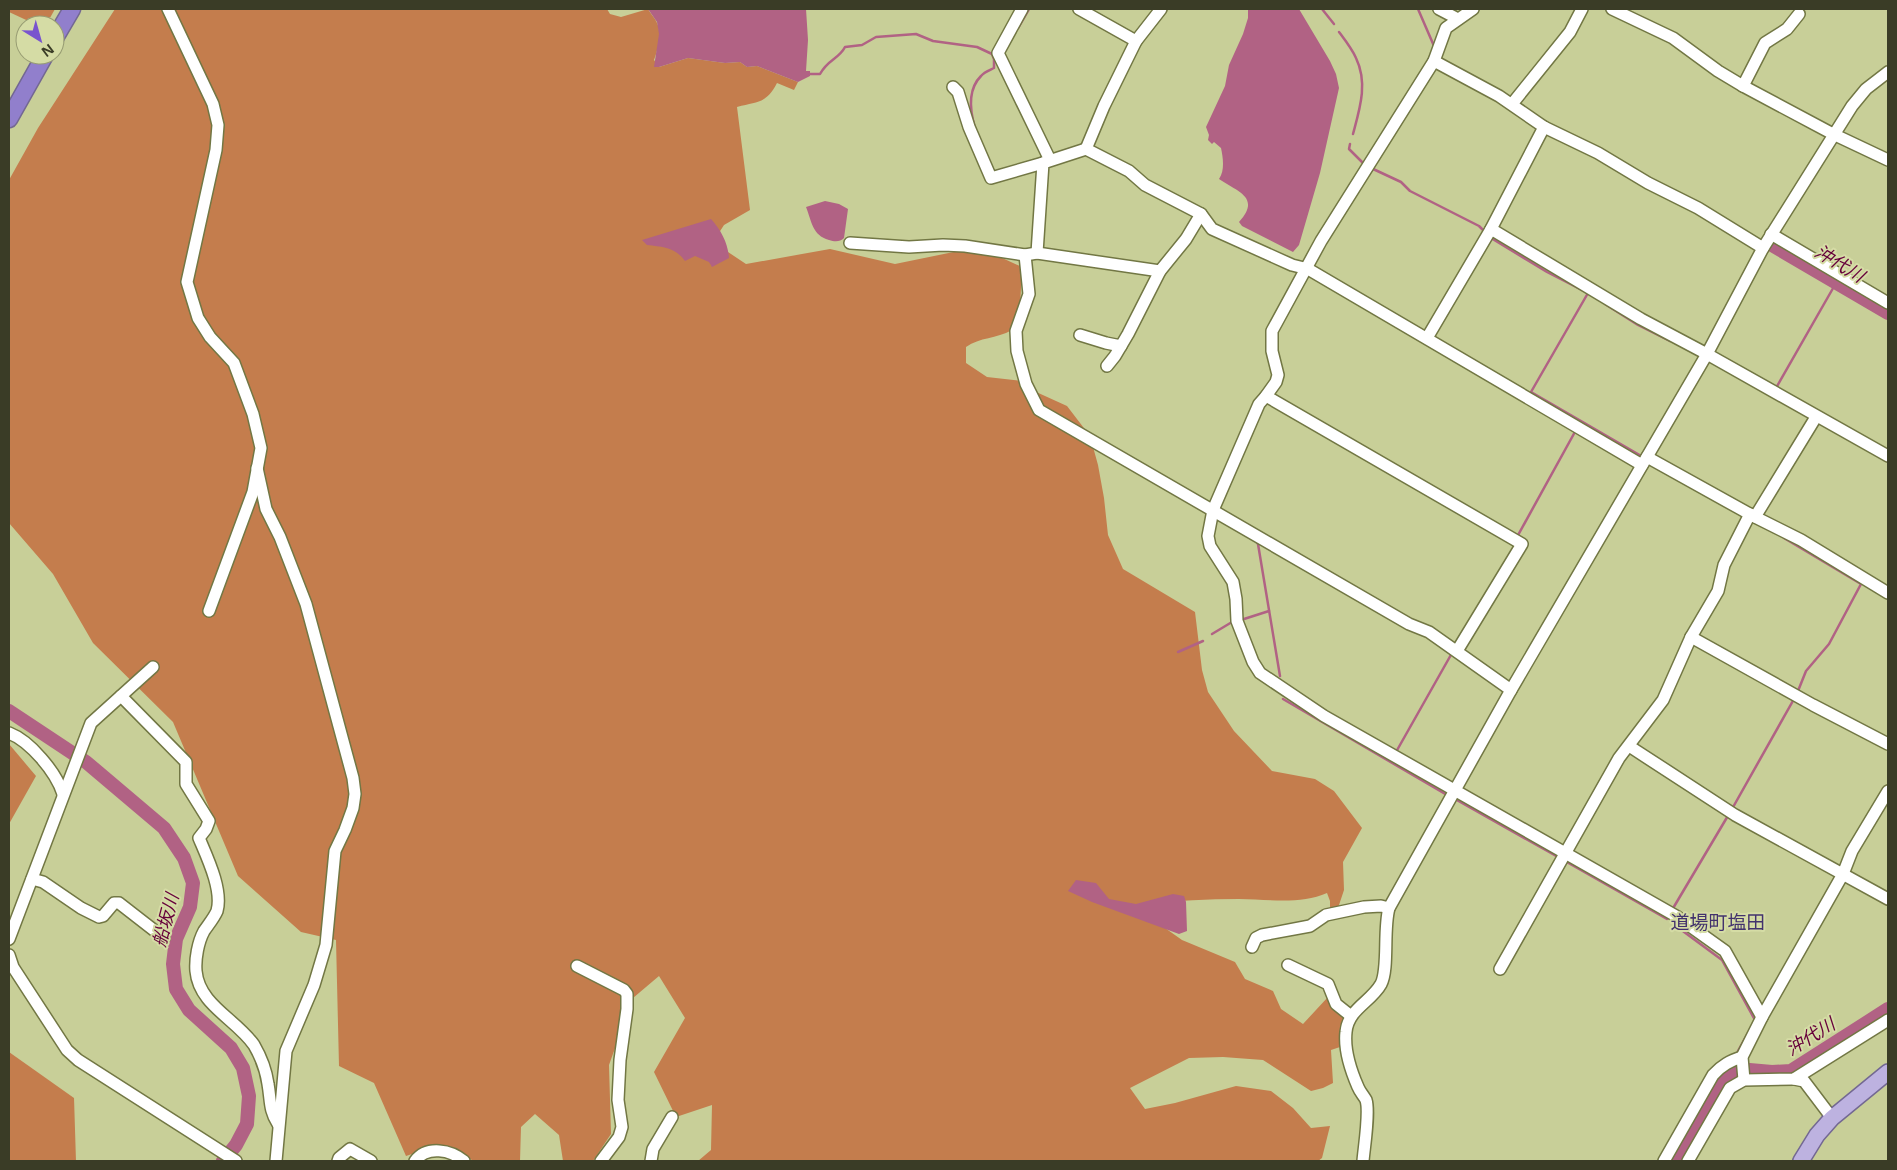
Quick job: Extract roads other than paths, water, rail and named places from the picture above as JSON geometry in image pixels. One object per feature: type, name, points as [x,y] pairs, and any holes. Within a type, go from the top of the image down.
[{"type":"highway","points":[[65,21],[72,9]]},
{"type":"highway","points":[[9,119],[39,65]]},
{"type":"main road","points":[[1801,1161],[1817,1135],[1832,1118],[1888,1072]]},
{"type":"street","points":[[168,9],[213,104],[218,125],[216,150],[186,282],[198,318],[210,337],[234,363],[238,371],[253,414],[261,448],[253,492],[209,611]]},
{"type":"street","points":[[1022,9],[998,53],[1046,162],[1031,254],[1029,294],[1016,332],[1017,351],[1026,384],[1039,410],[1409,624],[1429,632],[1511,690]]},
{"type":"street","points":[[1079,9],[1136,41]]},
{"type":"street","points":[[1086,150],[1104,106],[1136,41],[1162,9]]},
{"type":"street","points":[[1439,9],[1458,18]]},
{"type":"street","points":[[1473,9],[1446,28],[1434,61],[1321,241],[1272,331],[1272,351],[1278,375],[1276,382],[1259,404],[1213,510],[1208,536],[1210,546],[1233,582],[1237,621],[1253,662],[1260,673],[1324,716],[1676,916],[1725,951],[1762,1017]]},
{"type":"street","points":[[1513,103],[1570,32],[1582,9]]},
{"type":"street","points":[[1612,9],[1674,38],[1743,86],[1833,134],[1888,160]]},
{"type":"street","points":[[1743,86],[1765,43],[1787,30],[1799,14]]},
{"type":"street","points":[[1434,61],[1513,103],[1544,127],[1598,153],[1648,184],[1767,241],[1888,303]]},
{"type":"street","points":[[1363,1161],[1366,1101],[1358,1086],[1346,1045],[1346,1029],[1351,1016],[1381,983],[1384,973],[1385,921],[1389,908],[1511,690],[1707,354],[1767,241],[1852,106],[1866,89],[1888,72]]},
{"type":"street","points":[[953,86],[958,92],[969,127],[991,178],[1086,150],[1129,171],[1145,185],[1201,214],[1212,229],[1292,265],[1308,268],[1644,461],[1801,540],[1888,593]]},
{"type":"street","points":[[1427,338],[1491,229],[1544,127]]},
{"type":"street","points":[[1107,366],[1121,346],[1160,271],[1186,239],[1201,214]]},
{"type":"street","points":[[1491,229],[1641,320],[1707,354],[1888,456]]},
{"type":"street","points":[[850,243],[909,247],[965,246],[1160,271]]},
{"type":"street","points":[[1080,335],[1121,346]]},
{"type":"street","points":[[1266,396],[1522,544],[1457,651]]},
{"type":"street","points":[[1500,969],[1619,758],[1663,700],[1691,637],[1718,591],[1724,565],[1752,515],[1816,417]]},
{"type":"street","points":[[257,468],[266,509],[280,537],[306,604],[353,778],[355,794],[353,808],[335,851],[326,944],[314,985],[286,1051],[276,1161]]},
{"type":"street","points":[[1691,637],[1813,705],[1888,744]]},
{"type":"street","points":[[9,939],[91,723],[153,667]]},
{"type":"street","points":[[121,696],[186,762],[186,784],[209,821],[206,829],[198,838],[209,862],[218,899],[216,912],[202,934],[198,948],[196,960],[198,982],[210,1003],[244,1034],[260,1056],[268,1084],[271,1113],[278,1124]]},
{"type":"street","points":[[9,732],[19,737],[30,747],[54,775],[64,792]]},
{"type":"street","points":[[1628,746],[1735,815],[1888,899]]},
{"type":"street","points":[[1744,1080],[1742,1057],[1762,1017],[1843,874],[1852,851],[1888,791]]},
{"type":"street","points":[[32,878],[43,882],[81,908],[99,917],[103,916],[114,903],[119,903],[164,938]]},
{"type":"street","points":[[1252,947],[1256,938],[1262,935],[1310,926],[1326,915],[1364,907],[1381,906],[1389,908]]},
{"type":"street","points":[[9,955],[13,967],[67,1050],[78,1060],[236,1161]]},
{"type":"street","points":[[1288,965],[1328,984],[1336,1004],[1351,1016]]},
{"type":"street","points":[[577,966],[624,990],[627,994],[618,1081],[618,1100],[622,1126],[620,1137],[601,1161]]},
{"type":"street","points":[[1794,1079],[1888,1020]]},
{"type":"street","points":[[1664,1161],[1713,1075],[1720,1067],[1742,1057]]},
{"type":"street","points":[[1688,1161],[1730,1088],[1744,1080],[1794,1079],[1804,1082],[1832,1118]]},
{"type":"street","points":[[651,1161],[653,1150],[672,1117]]},
{"type":"street","points":[[338,1161],[350,1149],[371,1161]]},
{"type":"street","points":[[415,1161],[427,1151],[452,1154],[464,1161]]},
{"type":"waterway","points":[[1018,28],[1029,9]]},
{"type":"waterway","points":[[1322,9],[1334,24]]},
{"type":"waterway","points":[[1418,9],[1434,46]]},
{"type":"waterway","points":[[1339,32],[1354,55],[1360,67],[1362,77],[1362,96],[1353,134]]},
{"type":"waterway","points":[[810,74],[820,74],[826,65],[840,54],[845,47],[862,45],[876,37],[916,34],[933,41],[977,47],[992,54],[994,59]]},
{"type":"waterway","points":[[975,128],[971,108],[973,88],[985,72],[994,68],[994,60]]},
{"type":"waterway","points":[[1350,144],[1349,149],[1364,164]]},
{"type":"waterway","points":[[1371,168],[1401,182],[1410,191],[1479,226],[1485,232]]},
{"type":"waterway","points":[[1491,238],[1547,272],[1582,290]]},
{"type":"waterway","name":"沖代川","points":[[1772,245],[1888,313]]},
{"type":"waterway","points":[[1776,388],[1836,283]]},
{"type":"waterway","points":[[1588,293],[1531,392],[1643,457]]},
{"type":"waterway","points":[[1605,304],[1638,325],[1670,341]]},
{"type":"waterway","points":[[1517,537],[1576,430]]},
{"type":"waterway","points":[[1784,538],[1861,584],[1829,644],[1806,671],[1798,691]]},
{"type":"waterway","points":[[1255,540],[1258,544],[1280,676]]},
{"type":"waterway","points":[[1244,619],[1269,611]]},
{"type":"waterway","points":[[1212,634],[1232,622]]},
{"type":"waterway","points":[[1178,652],[1203,641]]},
{"type":"waterway","points":[[1396,752],[1452,653]]},
{"type":"waterway","points":[[1283,699],[1447,795]]},
{"type":"waterway","points":[[1732,809],[1794,699]]},
{"type":"waterway","name":"船坂川","points":[[9,711],[86,762],[164,828],[184,858],[193,883],[190,907],[176,939],[173,964],[176,989],[189,1010],[231,1048],[243,1068],[249,1096],[247,1124],[236,1145],[223,1161]]},
{"type":"waterway","points":[[1455,799],[1558,857]]},
{"type":"waterway","points":[[1672,910],[1729,814]]},
{"type":"waterway","points":[[1565,861],[1667,919]]},
{"type":"waterway","points":[[1676,926],[1722,960],[1755,1020]]},
{"type":"waterway","name":"沖代川","points":[[1676,1161],[1723,1079],[1738,1069],[1772,1072],[1791,1071],[1888,1009]]},
{"type":"waterway","points":[[1738,1055],[1738,1051],[1748,1033]]},
{"type":"district","name":"道場町塩田","points":[[1718,922]]}]
